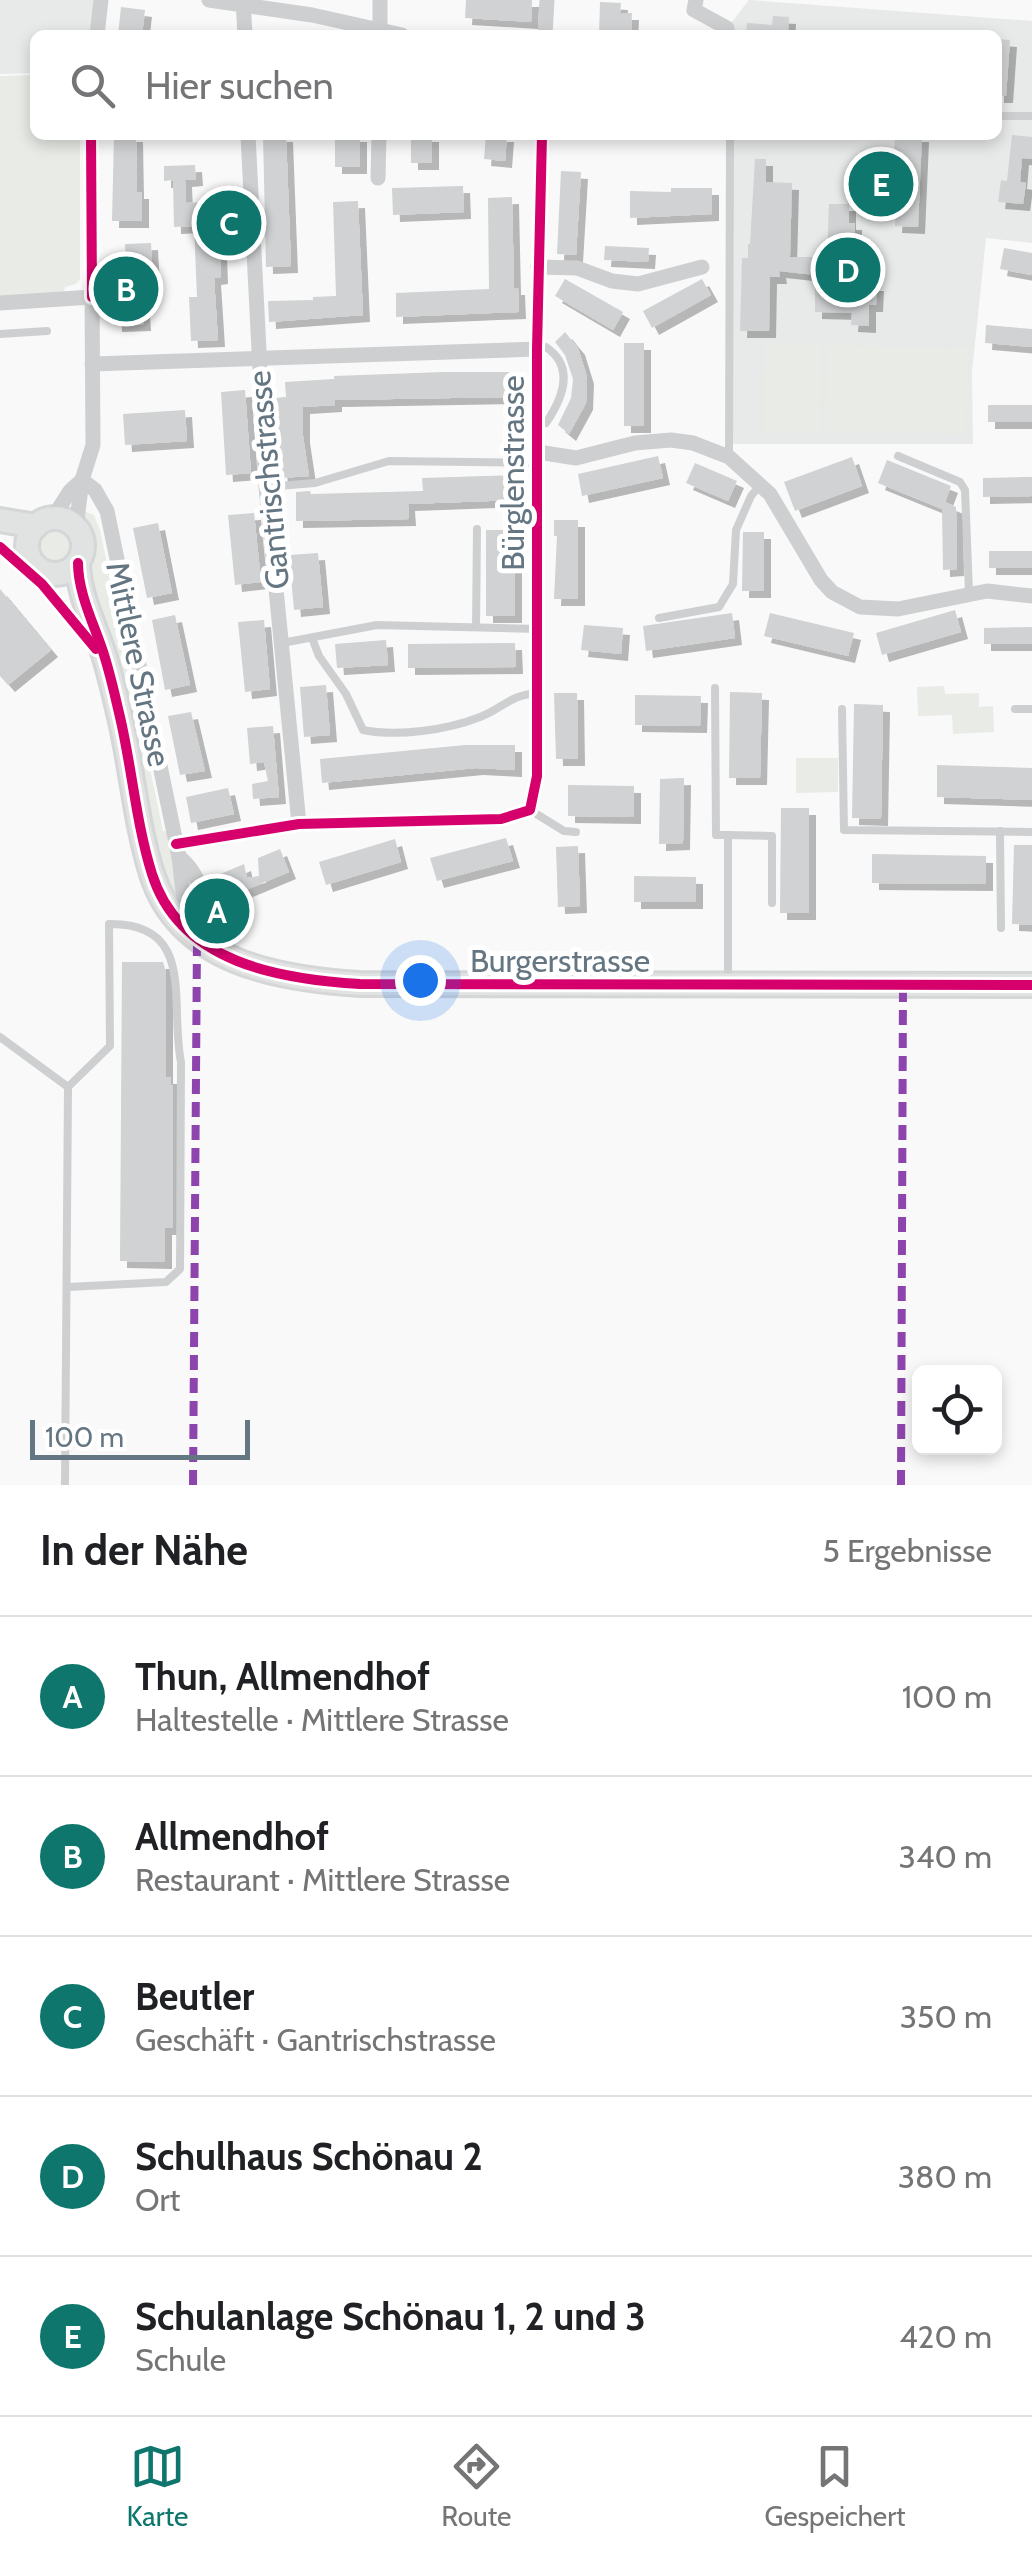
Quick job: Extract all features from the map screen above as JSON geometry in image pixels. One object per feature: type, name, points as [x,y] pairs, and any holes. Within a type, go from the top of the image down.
[{"type":"main road","points":[[0,524],[38,531],[64,519],[76,528],[84,545],[78,563],[54,575],[37,568],[38,531]]},
{"type":"main road","name":"Burgerstrasse","points":[[78,563],[88,616],[120,714],[152,874],[169,908],[188,932],[215,952],[262,970],[333,982],[1032,984]]},
{"type":"main road","name":"Burgerstrasse","points":[[54,575],[88,616]]},
{"type":"street","points":[[98,30],[101,0]]},
{"type":"street","points":[[209,0],[244,2],[371,30]]},
{"type":"street","points":[[380,0],[380,30]]},
{"type":"street","points":[[545,30],[547,0]]},
{"type":"street","points":[[696,0],[694,10],[720,22],[727,30]]},
{"type":"street","points":[[244,2],[244,30]]},
{"type":"street","name":"Mittlere Strasse","points":[[76,528],[82,480],[92,444],[91,140]]},
{"type":"street","name":"Gantrischstrasse","points":[[248,140],[266,487],[299,824]]},
{"type":"street","points":[[378,178],[379,140]]},
{"type":"street","name":"Bürglenstrasse","points":[[530,810],[537,776],[537,349],[542,140]]},
{"type":"street","points":[[538,267],[577,268],[612,281],[638,284],[702,267]]},
{"type":"street","points":[[0,303],[92,297]]},
{"type":"street","points":[[92,364],[537,349]]},
{"type":"street","points":[[538,457],[576,458],[634,443],[671,440],[730,457],[779,506],[820,580],[845,601],[860,607],[898,609],[969,592],[1032,596]]},
{"type":"street","name":"Mittlere Strasse","points":[[38,531],[82,480]]},
{"type":"street","name":"Mittlere Strasse","points":[[82,480],[96,490],[107,511],[177,851],[188,932]]},
{"type":"street","points":[[177,851],[299,824],[501,819],[530,810]]},
{"type":"street","name":"Mittlere Strasse","points":[[177,851],[199,885],[215,952]]},
{"type":"lane","points":[[1002,116],[1032,116]]},
{"type":"lane","points":[[730,140],[730,457]]},
{"type":"lane","points":[[0,334],[47,331]]},
{"type":"lane","points":[[537,349],[546,347],[559,356],[564,370],[558,404],[546,423]]},
{"type":"lane","points":[[898,456],[960,482],[965,490],[969,592]]},
{"type":"lane","points":[[266,487],[315,483],[389,461],[538,457]]},
{"type":"lane","points":[[659,618],[719,607],[732,584],[736,530],[751,496],[761,484]]},
{"type":"lane","points":[[476,627],[477,528]]},
{"type":"lane","points":[[282,644],[377,625],[537,629]]},
{"type":"lane","points":[[312,638],[363,730],[391,733],[462,724],[486,715],[508,698],[537,692]]},
{"type":"lane","points":[[715,688],[716,835],[772,836],[772,903]]},
{"type":"lane","points":[[1014,709],[1032,709]]},
{"type":"lane","points":[[842,710],[844,830],[1032,832]]},
{"type":"lane","points":[[530,810],[564,831],[576,832]]},
{"type":"lane","points":[[1000,831],[1001,928]]},
{"type":"lane","points":[[728,835],[728,985]]},
{"type":"lane","points":[[65,1485],[68,1087],[110,1046],[110,924],[136,924],[173,955],[176,1036],[182,1062],[180,1269],[166,1282],[68,1287]]},
{"type":"lane","points":[[0,1037],[68,1087]]},
{"type":"shaded area","points":[[0,0],[101,0],[98,30],[30,30],[30,73],[0,74]]},
{"type":"shaded area","points":[[749,0],[1032,21],[1032,243],[986,238],[972,372],[973,444],[731,444],[730,140],[1002,140],[1002,30],[727,28]]},
{"type":"shaded area","points":[[30,75],[30,140],[80,140],[80,279],[65,287],[64,292],[0,297],[0,76]]},
{"type":"shaded area","points":[[765,344],[821,345],[820,434],[764,433]]},
{"type":"shaded area","points":[[826,345],[968,348],[966,434],[825,432]]},
{"type":"shaded area","points":[[81,510],[94,515],[100,530],[163,831],[167,831],[180,897],[177,898],[162,873],[132,723],[85,584],[89,547]]},
{"type":"shaded area","points":[[56,528],[69,533],[74,546],[69,559],[56,564],[43,559],[38,546],[43,533]]},
{"type":"shaded area","points":[[944,686],[945,694],[979,693],[979,707],[993,706],[994,732],[953,734],[952,715],[918,716],[917,687]]},
{"type":"shaded area","points":[[796,758],[838,758],[838,792],[796,793]]},
{"type":"building","points":[[466,0],[532,0],[531,22],[465,18]]},
{"type":"building","points":[[600,2],[621,3],[620,13],[632,13],[631,30],[599,30]]},
{"type":"building","points":[[121,7],[145,10],[143,30],[119,30]]},
{"type":"building","points":[[773,16],[789,17],[788,30],[746,30],[747,23],[772,25]]},
{"type":"building","points":[[1002,39],[1010,40],[1006,96],[1002,96]]},
{"type":"building","points":[[1012,135],[1032,137],[1032,159],[1022,158],[1020,182],[1026,183],[1023,204],[998,202],[1001,180],[1007,181]]},
{"type":"building","points":[[114,140],[136,140],[142,221],[112,221]]},
{"type":"building","points":[[263,140],[286,140],[291,266],[266,267]]},
{"type":"building","points":[[335,140],[360,140],[360,167],[335,167]]},
{"type":"building","points":[[411,140],[432,140],[432,163],[411,163]]},
{"type":"building","points":[[486,140],[507,140],[505,161],[484,159]]},
{"type":"building","points":[[895,140],[922,140],[918,227],[895,226],[897,189],[892,188]]},
{"type":"building","points":[[755,159],[766,159],[766,182],[792,183],[790,257],[827,257],[829,204],[849,204],[849,223],[855,223],[855,243],[862,243],[862,264],[870,264],[869,284],[877,284],[876,305],[869,305],[869,326],[851,325],[852,313],[815,312],[815,275],[779,271],[780,277],[770,277],[769,331],[740,331],[742,258],[748,258],[750,244]]},
{"type":"building","points":[[195,165],[196,179],[185,180],[186,203],[240,200],[241,222],[219,223],[221,277],[214,278],[218,340],[191,341],[189,297],[197,297],[194,226],[174,227],[173,180],[164,181],[164,166]]},
{"type":"building","points":[[561,171],[581,172],[576,255],[557,254]]},
{"type":"building","points":[[463,186],[464,212],[393,215],[392,188]]},
{"type":"building","points":[[671,188],[712,188],[712,214],[630,218],[630,191],[671,192]]},
{"type":"building","points":[[512,197],[514,288],[518,288],[519,312],[396,317],[396,293],[489,289],[488,198]]},
{"type":"building","points":[[358,201],[363,315],[269,322],[268,301],[336,296],[333,202]]},
{"type":"building","points":[[151,243],[153,279],[141,280],[144,324],[115,325],[114,299],[128,298],[125,244]]},
{"type":"building","points":[[605,246],[649,248],[648,262],[604,260]]},
{"type":"building","points":[[1004,248],[1032,253],[1032,275],[1000,269]]},
{"type":"building","points":[[565,279],[623,312],[613,330],[555,296]]},
{"type":"building","points":[[702,279],[711,295],[652,328],[643,311]]},
{"type":"building","points":[[986,325],[1032,329],[1032,347],[985,343]]},
{"type":"building","points":[[565,332],[578,348],[587,377],[586,403],[569,434],[558,425],[571,398],[573,379],[565,355],[555,342]]},
{"type":"building","points":[[624,343],[644,343],[644,426],[624,426]]},
{"type":"building","points":[[444,372],[517,372],[517,397],[335,400],[335,405],[303,407],[309,476],[281,478],[274,398],[286,397],[285,382]]},
{"type":"building","points":[[245,390],[251,473],[226,475],[221,392]]},
{"type":"building","points":[[988,405],[1032,405],[1032,422],[988,422]]},
{"type":"building","points":[[185,410],[187,441],[125,445],[123,414]]},
{"type":"building","points":[[658,456],[663,478],[582,496],[578,474]]},
{"type":"building","points":[[852,457],[862,486],[795,511],[784,482]]},
{"type":"building","points":[[887,460],[951,486],[945,502],[956,507],[957,569],[943,570],[942,509],[878,483]]},
{"type":"building","points":[[695,463],[737,481],[728,501],[686,483]]},
{"type":"building","points":[[515,475],[516,500],[408,504],[409,519],[296,521],[296,492],[423,491],[422,478]]},
{"type":"building","points":[[1032,477],[1032,496],[983,497],[983,478]]},
{"type":"building","points":[[254,513],[261,582],[235,585],[228,515]]},
{"type":"building","points":[[554,520],[578,520],[578,599],[554,599]]},
{"type":"building","points":[[158,523],[172,593],[147,598],[133,528]]},
{"type":"building","points":[[486,530],[515,530],[515,616],[486,616]]},
{"type":"building","points":[[743,532],[764,532],[764,591],[742,591]]},
{"type":"building","points":[[989,551],[1032,551],[1032,568],[989,568]]},
{"type":"building","points":[[318,553],[323,607],[294,610],[289,555]]},
{"type":"building","points":[[0,589],[51,650],[8,685],[0,676]]},
{"type":"building","points":[[955,610],[961,632],[882,655],[876,633]]},
{"type":"building","points":[[732,613],[735,638],[646,651],[643,626]]},
{"type":"building","points":[[770,613],[854,633],[848,656],[764,636]]},
{"type":"building","points":[[175,615],[190,685],[165,690],[152,620]]},
{"type":"building","points":[[264,620],[270,689],[245,692],[238,622]]},
{"type":"building","points":[[584,625],[623,628],[621,654],[581,650]]},
{"type":"building","points":[[1032,627],[1032,644],[984,644],[984,628]]},
{"type":"building","points":[[386,640],[388,665],[337,668],[335,644]]},
{"type":"building","points":[[515,643],[516,667],[408,668],[408,644]]},
{"type":"building","points":[[326,685],[330,735],[304,737],[300,687]]},
{"type":"building","points":[[730,692],[762,693],[760,778],[729,778]]},
{"type":"building","points":[[554,693],[577,693],[578,759],[556,759]]},
{"type":"building","points":[[635,695],[701,696],[700,726],[635,725]]},
{"type":"building","points":[[854,704],[883,705],[881,819],[852,818]]},
{"type":"building","points":[[191,712],[205,771],[180,775],[168,716]]},
{"type":"building","points":[[273,726],[279,797],[253,799],[252,784],[268,781],[264,762],[250,764],[247,728]]},
{"type":"building","points":[[465,745],[515,745],[515,770],[476,768],[322,783],[320,759]]},
{"type":"building","points":[[937,765],[1032,768],[1032,800],[937,797]]},
{"type":"building","points":[[684,778],[683,843],[659,844],[660,779]]},
{"type":"building","points":[[568,785],[634,786],[634,817],[568,816]]},
{"type":"building","points":[[228,788],[234,814],[191,823],[186,797]]},
{"type":"building","points":[[781,808],[809,808],[809,913],[780,913]]},
{"type":"building","points":[[506,838],[513,861],[437,881],[430,858]]},
{"type":"building","points":[[395,839],[401,862],[326,885],[319,862]]},
{"type":"building","points":[[1014,845],[1032,845],[1032,925],[1012,924]]},
{"type":"building","points":[[578,846],[580,906],[558,907],[556,847]]},
{"type":"building","points":[[280,849],[289,872],[217,902],[209,879],[244,864],[247,878],[259,876],[258,858]]},
{"type":"building","points":[[872,854],[986,856],[986,884],[872,883]]},
{"type":"building","points":[[634,876],[696,877],[696,902],[634,902]]},
{"type":"building","points":[[122,962],[163,962],[166,972],[166,1077],[171,1077],[173,1085],[173,1228],[165,1228],[165,1262],[120,1261]]},
{"type":"marked path","points":[[193,1485],[197,940]]},
{"type":"marked path","points":[[901,1485],[903,985]]},
{"type":"cycle path","points":[[91,140],[92,297]]},
{"type":"cycle path","points":[[176,844],[299,824],[501,819],[530,810],[537,776],[537,349],[542,140]]},
{"type":"cycle path","points":[[0,547],[42,584],[96,649]]},
{"type":"cycle path","points":[[78,563],[83,594],[113,689],[152,874],[166,904],[185,928],[209,947],[236,960],[297,977],[360,984],[1032,985]]},
{"type":"place","name":"Schulanlage Schönau 1, 2 und 3","points":[[881,184]]},
{"type":"place","name":"Beutler","points":[[229,223]]},
{"type":"place","name":"Schulhaus Schönau 2","points":[[848,270]]},
{"type":"place","name":"Allmendhof","points":[[126,289]]},
{"type":"place","name":"Thun, Allmendhof","points":[[217,911]]}]
